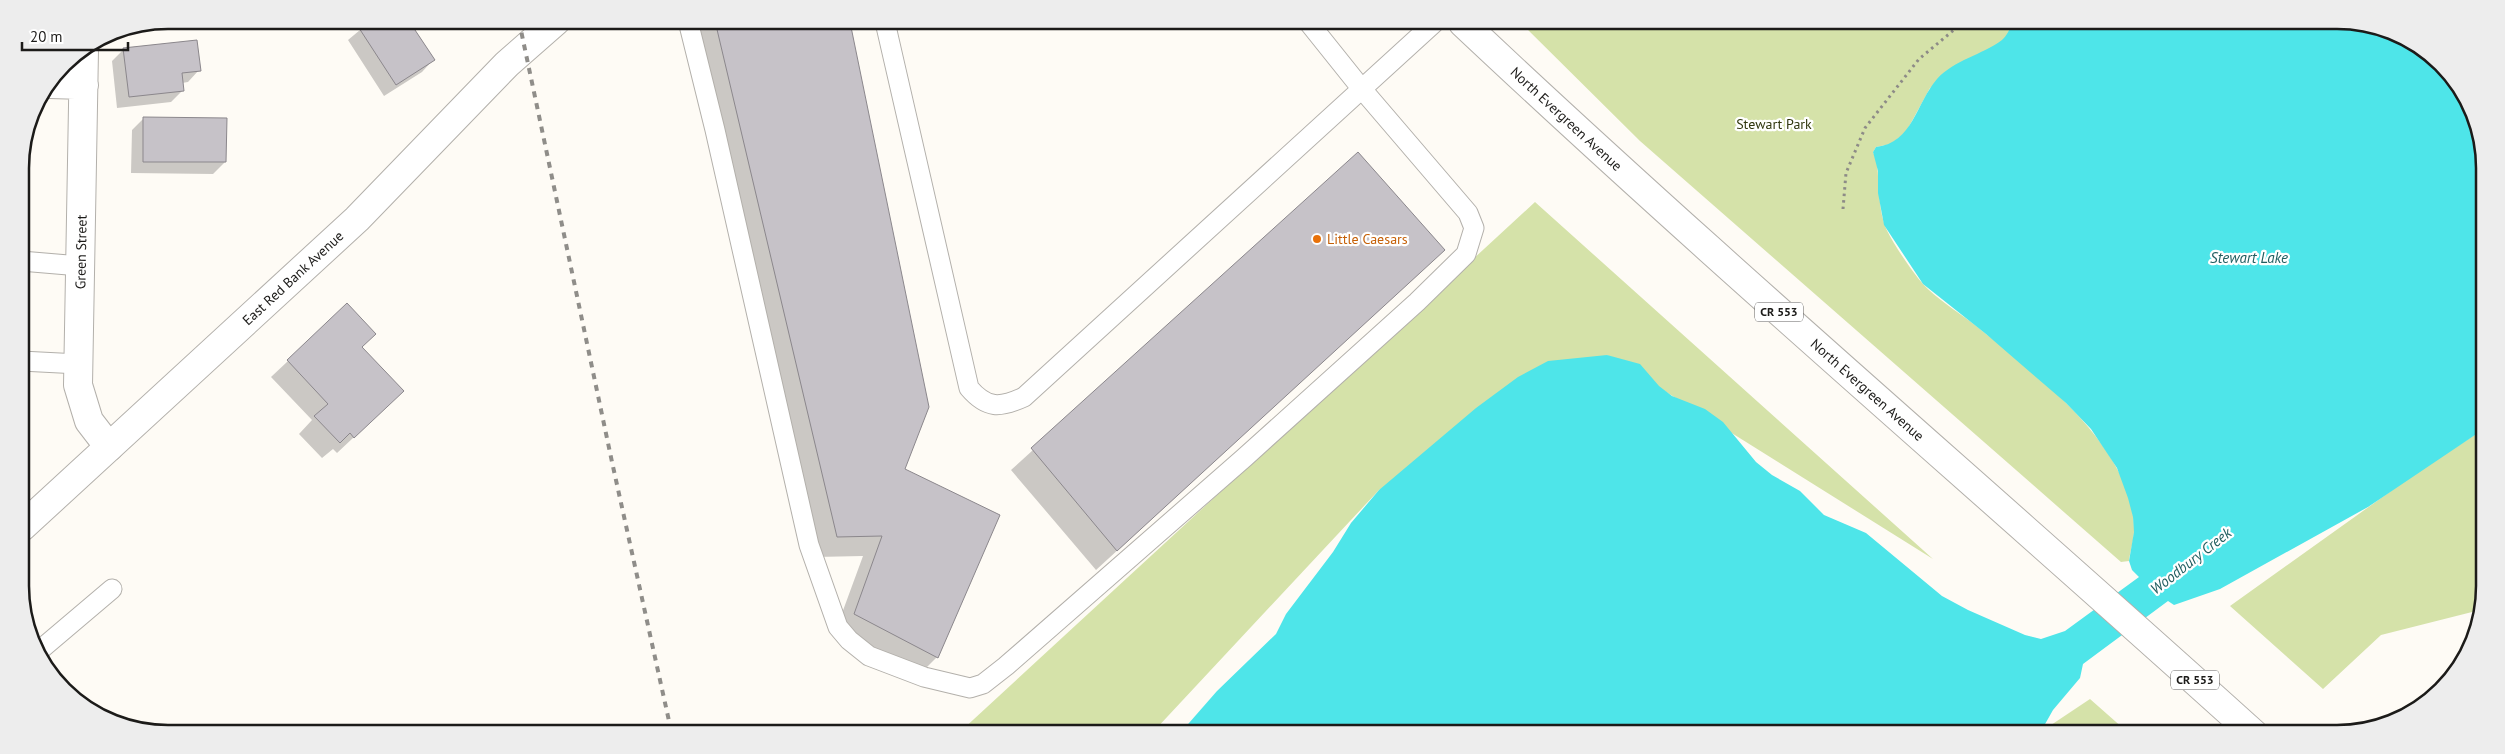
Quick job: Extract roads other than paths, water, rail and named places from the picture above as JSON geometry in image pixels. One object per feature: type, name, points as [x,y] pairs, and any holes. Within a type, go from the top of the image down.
[{"type":"street","name":"East Red Bank Avenue","points":[[29,521],[357,219],[507,64],[547,29]]},
{"type":"street","name":"North Evergreen Avenue","points":[[1469,29],[1569,124],[2244,725]]},
{"type":"street","name":"Green Street","points":[[84,57],[78,385],[89,421],[109,446]]},
{"type":"street","points":[[57,84],[84,84]]},
{"type":"lane","points":[[690,29],[715,130],[809,545],[838,627],[849,640],[869,656],[924,677],[970,688],[983,684],[1006,666],[1244,458],[1417,302],[1466,254],[1474,228],[1468,213],[1361,88],[1314,29]]},
{"type":"lane","points":[[887,29],[969,388],[978,399],[992,404],[1007,405],[1024,397],[1427,29]]},
{"type":"lane","points":[[29,263],[80,266]]},
{"type":"lane","points":[[29,361],[79,364]]},
{"type":"lane","points":[[43,648],[112,588]]},
{"type":"water","points":[[2010,29],[2337,29],[2373,33],[2407,47],[2422,58],[2442,76],[2453,91],[2462,106],[2474,141],[2476,159],[2476,434],[2368,507],[2220,589],[2174,605],[2168,601],[2083,664],[2080,678],[2053,710],[2045,725],[1187,725],[1217,691],[1276,634],[1286,614],[1333,552],[1351,523],[1379,490],[1476,408],[1518,377],[1548,361],[1607,355],[1640,364],[1659,386],[1672,396],[1705,409],[1723,422],[1756,462],[1772,475],[1800,491],[1824,515],[1866,533],[1942,596],[1968,610],[2025,635],[2041,639],[2065,631],[2139,577],[2132,570],[2129,561],[2134,532],[2133,517],[2128,498],[2117,468],[2091,429],[2066,403],[1986,334],[1923,284],[1884,225],[1878,193],[1878,171],[1873,152],[1876,147],[1888,144],[1906,130],[1930,89],[1944,72],[1986,50],[2005,37]]},
{"type":"railway","points":[[521,29],[670,725]]},
{"type":"place","name":"Little Caesars","points":[[1317,239]]},
{"type":"park label","name":"Stewart Park","points":[[1774,124]]},
{"type":"water label","name":"Stewart Lake","points":[[2249,258]]},
{"type":"water label","name":"Woodbury Creek","points":[[2191,561]]}]
